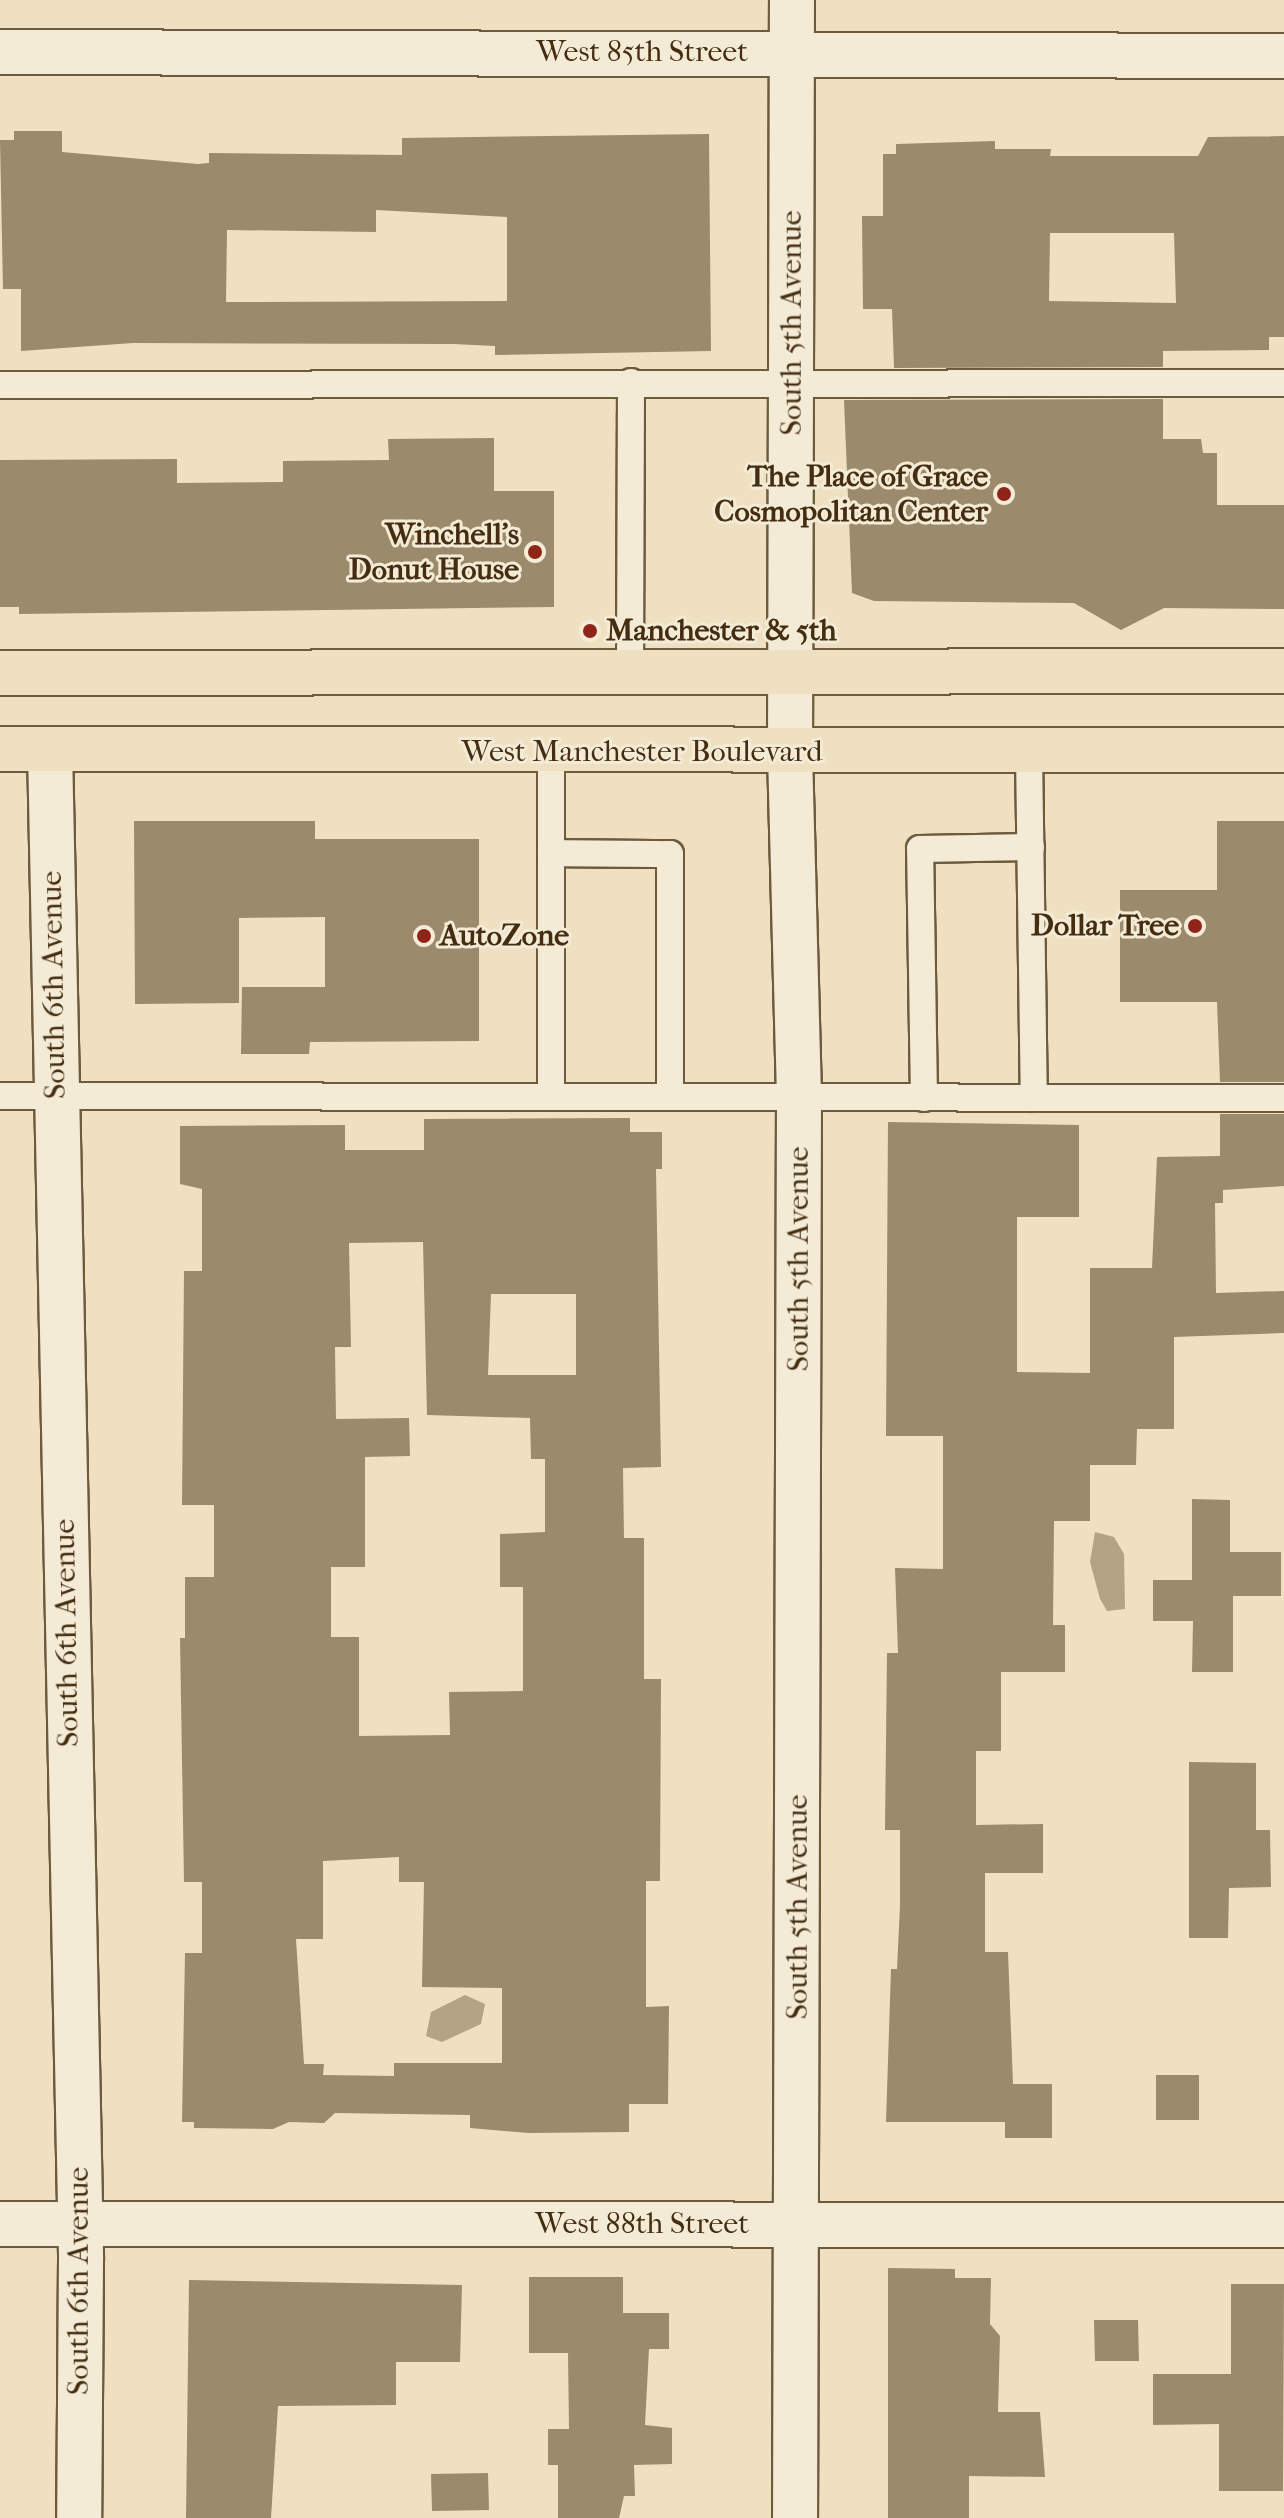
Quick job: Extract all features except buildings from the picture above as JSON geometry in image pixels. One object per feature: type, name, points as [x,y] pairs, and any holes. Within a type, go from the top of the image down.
[{"type":"main road","points":[[0,673],[1284,671]]},
{"type":"main road","name":"West Manchester Boulevard","points":[[0,749],[790,753],[1284,750]]},
{"type":"street","name":"South 5th Avenue","points":[[792,0],[793,381],[787,673],[799,1098],[795,2518]]},
{"type":"street","name":"West 85th Street","points":[[0,52],[792,52],[1284,56]]},
{"type":"street","name":"South 6th Avenue","points":[[50,749],[80,2224],[79,2518]]},
{"type":"street","name":"West 88th Street","points":[[0,2224],[1284,2225]]},
{"type":"lane","points":[[0,385],[793,381],[1284,383]]},
{"type":"lane","points":[[630,673],[631,382]]},
{"type":"lane","points":[[551,752],[551,1097]]},
{"type":"lane","points":[[1029,752],[1034,1098]]},
{"type":"lane","points":[[924,1098],[920,849],[1031,847]]},
{"type":"lane","points":[[551,853],[670,854],[670,1097]]},
{"type":"lane","points":[[0,1096],[1284,1098]]},
{"type":"shaded area","points":[[1095,1532],[1114,1537],[1124,1554],[1125,1609],[1107,1611],[1100,1599],[1090,1562]]},
{"type":"shaded area","points":[[465,1995],[485,2004],[481,2024],[442,2042],[426,2036],[431,2012]]},
{"type":"place","name":"The Place of Grace Cosmopolitan Center","points":[[1004,494]]},
{"type":"place","name":"Winchell's Donut House","points":[[535,552]]},
{"type":"place","name":"Manchester & 5th","points":[[590,631]]},
{"type":"place","name":"Dollar Tree","points":[[1195,926]]},
{"type":"place","name":"AutoZone","points":[[424,936]]}]
